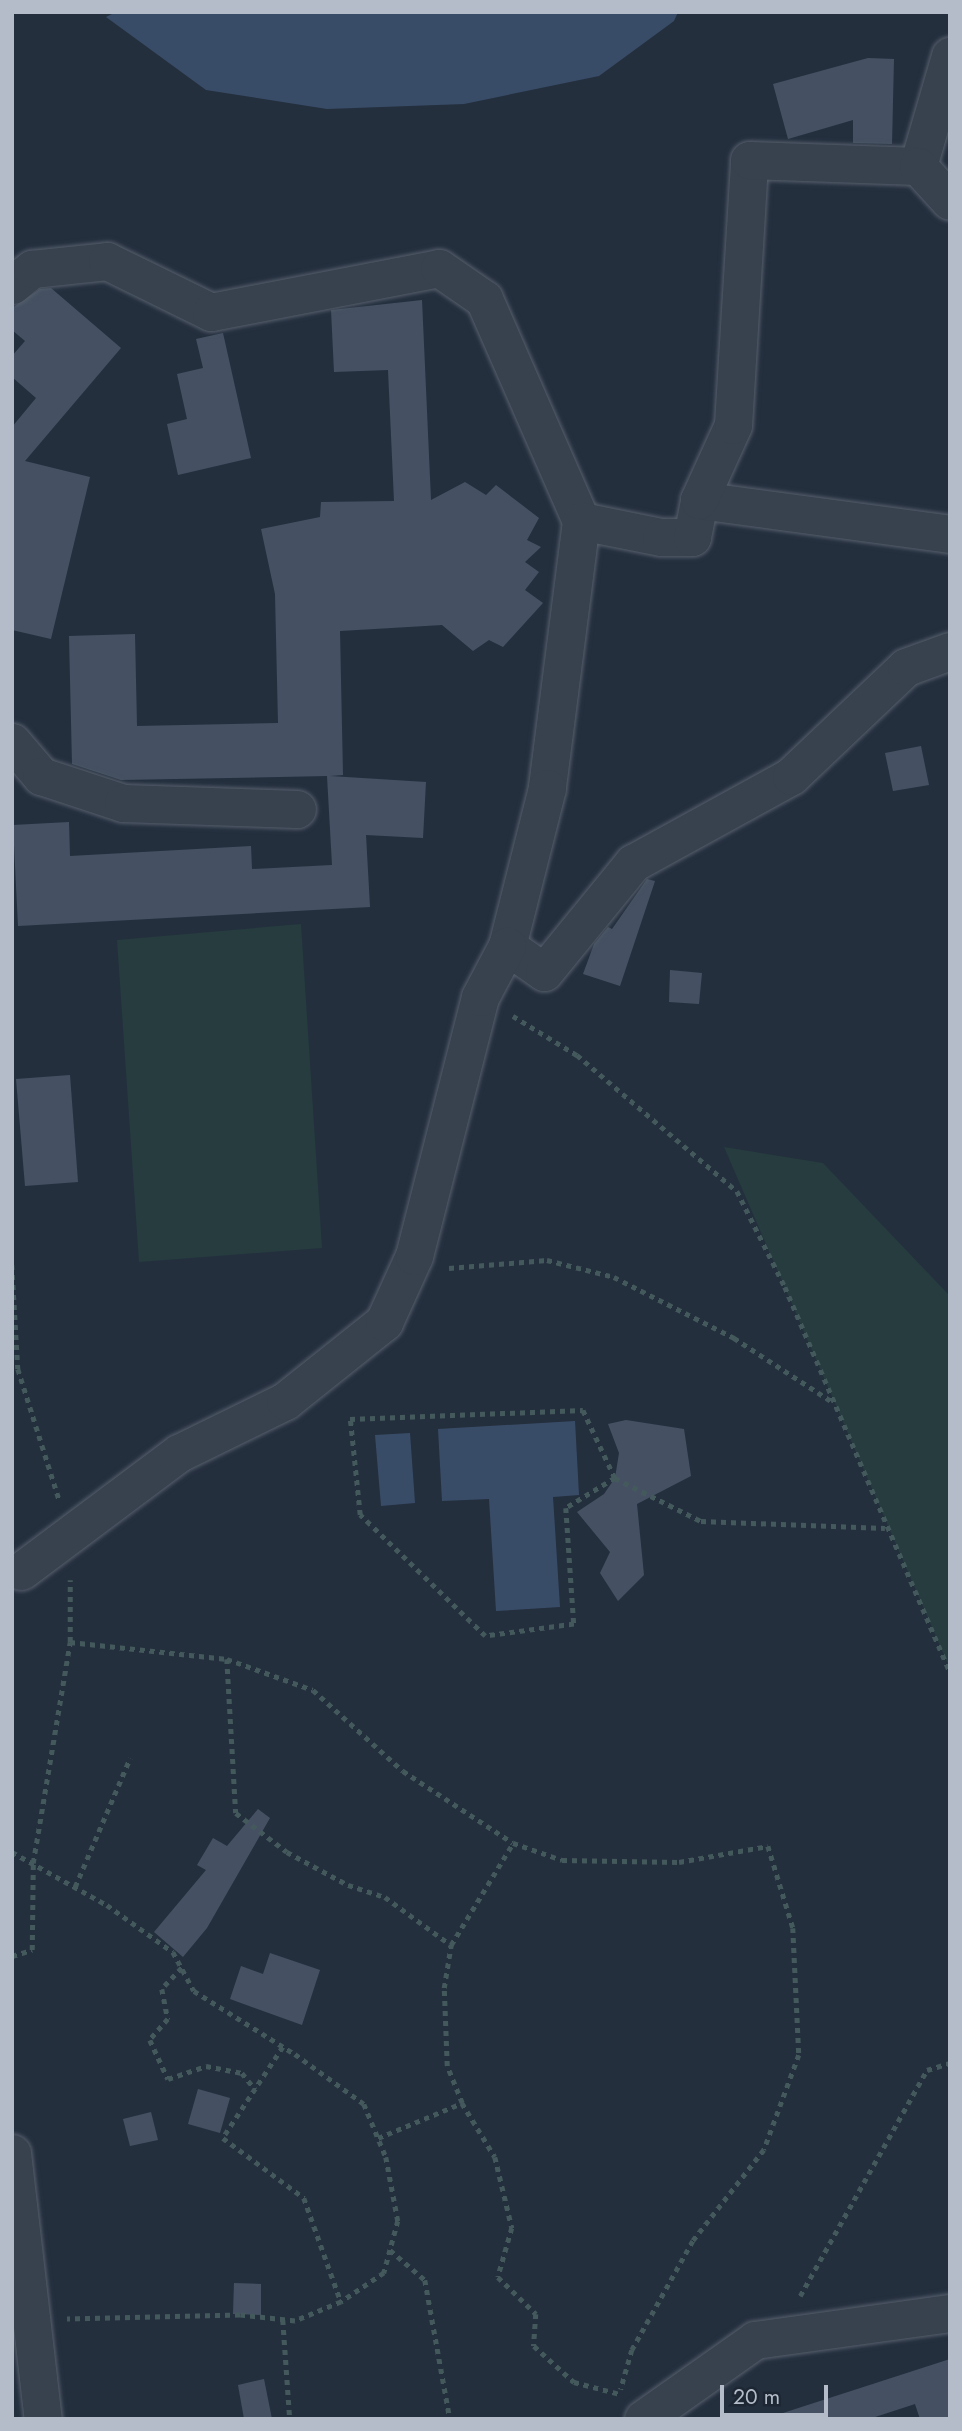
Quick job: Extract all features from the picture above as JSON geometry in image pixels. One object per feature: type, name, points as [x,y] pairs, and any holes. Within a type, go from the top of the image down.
[{"type":"street","points":[[918,166],[950,57]]},
{"type":"street","points":[[581,521],[661,537],[692,537],[699,500],[733,425],[749,160],[918,166],[950,201]]},
{"type":"street","points":[[12,285],[32,269],[107,261],[211,312],[439,268],[484,299],[581,521],[547,788],[507,946],[480,997],[406,1272],[384,1322],[285,1401],[179,1453],[21,1571]]},
{"type":"street","points":[[699,500],[950,534]]},
{"type":"street","points":[[507,946],[544,972],[633,863],[791,776],[906,667],[950,651]]},
{"type":"street","points":[[12,742],[41,776],[123,803],[297,809]]},
{"type":"street","points":[[12,2153],[43,2419]]},
{"type":"street","points":[[635,2405],[755,2340],[950,2313]]},
{"type":"path","points":[[480,997],[577,1055],[737,1191],[785,1287],[885,1528],[950,1672]]},
{"type":"path","points":[[406,1272],[547,1260],[614,1277],[734,1338],[833,1402]]},
{"type":"path","points":[[615,1478],[566,1508],[574,1624],[485,1636],[360,1516],[350,1419],[583,1410],[615,1478],[701,1521],[885,1528]]},
{"type":"path","points":[[70,1642],[227,1659],[313,1690],[403,1771],[513,1843],[562,1860],[679,1862],[768,1846],[793,1928],[799,2055],[764,2150],[693,2241],[632,2350],[635,2405],[574,2382],[534,2346],[536,2314],[498,2277],[512,2228],[495,2157],[461,2104],[447,2066],[444,1988],[451,1945],[513,1843]]},
{"type":"path","points":[[227,1659],[236,1813],[288,1852],[348,1885],[385,1896],[451,1945]]},
{"type":"path","points":[[75,1886],[130,1758]]},
{"type":"path","points":[[12,1852],[75,1886],[173,1952],[194,1991],[283,2047],[364,2104],[378,2138],[398,2221],[384,2273],[341,2302],[295,2321],[240,2315],[31,2320]]},
{"type":"path","points":[[12,1956],[32,1950],[33,1864]]},
{"type":"path","points":[[183,1968],[162,1989],[168,2019],[150,2040],[168,2079],[206,2066],[242,2073],[255,2089]]},
{"type":"path","points":[[283,2047],[223,2138],[304,2198],[341,2302]]},
{"type":"path","points":[[778,2337],[927,2070],[950,2063]]},
{"type":"path","points":[[378,2138],[461,2104]]},
{"type":"path","points":[[390,2250],[425,2280],[450,2419]]},
{"type":"path","points":[[283,2320],[290,2419]]},
{"type":"green space","points":[[301,924],[322,1248],[139,1262],[117,940]]},
{"type":"green space","points":[[724,1147],[823,1163],[950,1296],[950,1669]]},
{"type":"water","points":[[116,12],[678,12],[674,21],[599,76],[464,104],[327,109],[206,90],[106,17]]},
{"type":"water","points":[[575,1421],[579,1495],[553,1497],[560,1607],[496,1611],[489,1499],[442,1501],[438,1429]]},
{"type":"water","points":[[410,1433],[415,1503],[381,1506],[375,1435]]},
{"type":"building","points":[[868,58],[894,59],[892,144],[853,143],[853,120],[788,139],[773,84]]},
{"type":"building","points":[[51,288],[121,348],[25,461],[90,477],[51,639],[12,630],[12,427],[36,398],[12,377],[12,356],[25,341],[12,330],[12,308],[40,289]]},
{"type":"building","points":[[422,300],[431,500],[465,482],[486,495],[496,485],[539,518],[527,540],[541,547],[525,562],[539,572],[525,590],[543,603],[503,647],[489,640],[473,651],[442,625],[340,631],[343,775],[330,776],[426,782],[423,838],[366,835],[370,907],[18,926],[13,825],[69,822],[70,856],[251,846],[252,869],[332,865],[327,776],[121,780],[72,764],[69,636],[135,634],[137,726],[278,723],[275,594],[261,529],[320,517],[321,502],[394,501],[388,370],[334,372],[331,310]]},
{"type":"building","points":[[223,333],[251,458],[178,475],[167,424],[187,419],[177,374],[203,368],[196,339]]},
{"type":"building","points":[[921,746],[929,785],[893,791],[885,753]]},
{"type":"building","points":[[647,879],[655,881],[620,986],[583,974],[594,944],[608,927],[612,929]]},
{"type":"building","points":[[670,970],[702,973],[699,1004],[669,1002]]},
{"type":"building","points":[[70,1075],[78,1182],[25,1186],[16,1079]]},
{"type":"building","points":[[626,1420],[684,1429],[691,1476],[637,1504],[644,1575],[618,1601],[600,1573],[610,1552],[577,1512],[604,1494],[615,1478],[619,1453],[608,1424]]},
{"type":"building","points":[[258,1809],[270,1818],[207,1928],[183,1957],[154,1932],[206,1870],[197,1865],[213,1838],[227,1846]]},
{"type":"building","points":[[270,1953],[320,1970],[302,2025],[230,1999],[241,1966],[263,1974]]},
{"type":"building","points":[[198,2089],[230,2098],[220,2133],[188,2124]]},
{"type":"building","points":[[151,2112],[158,2140],[130,2146],[123,2119]]},
{"type":"building","points":[[234,2283],[261,2284],[261,2315],[233,2314]]},
{"type":"building","points":[[950,2359],[950,2419],[920,2419],[915,2404],[869,2419],[784,2419],[783,2413]]},
{"type":"building","points":[[264,2379],[272,2419],[244,2419],[238,2385]]}]
